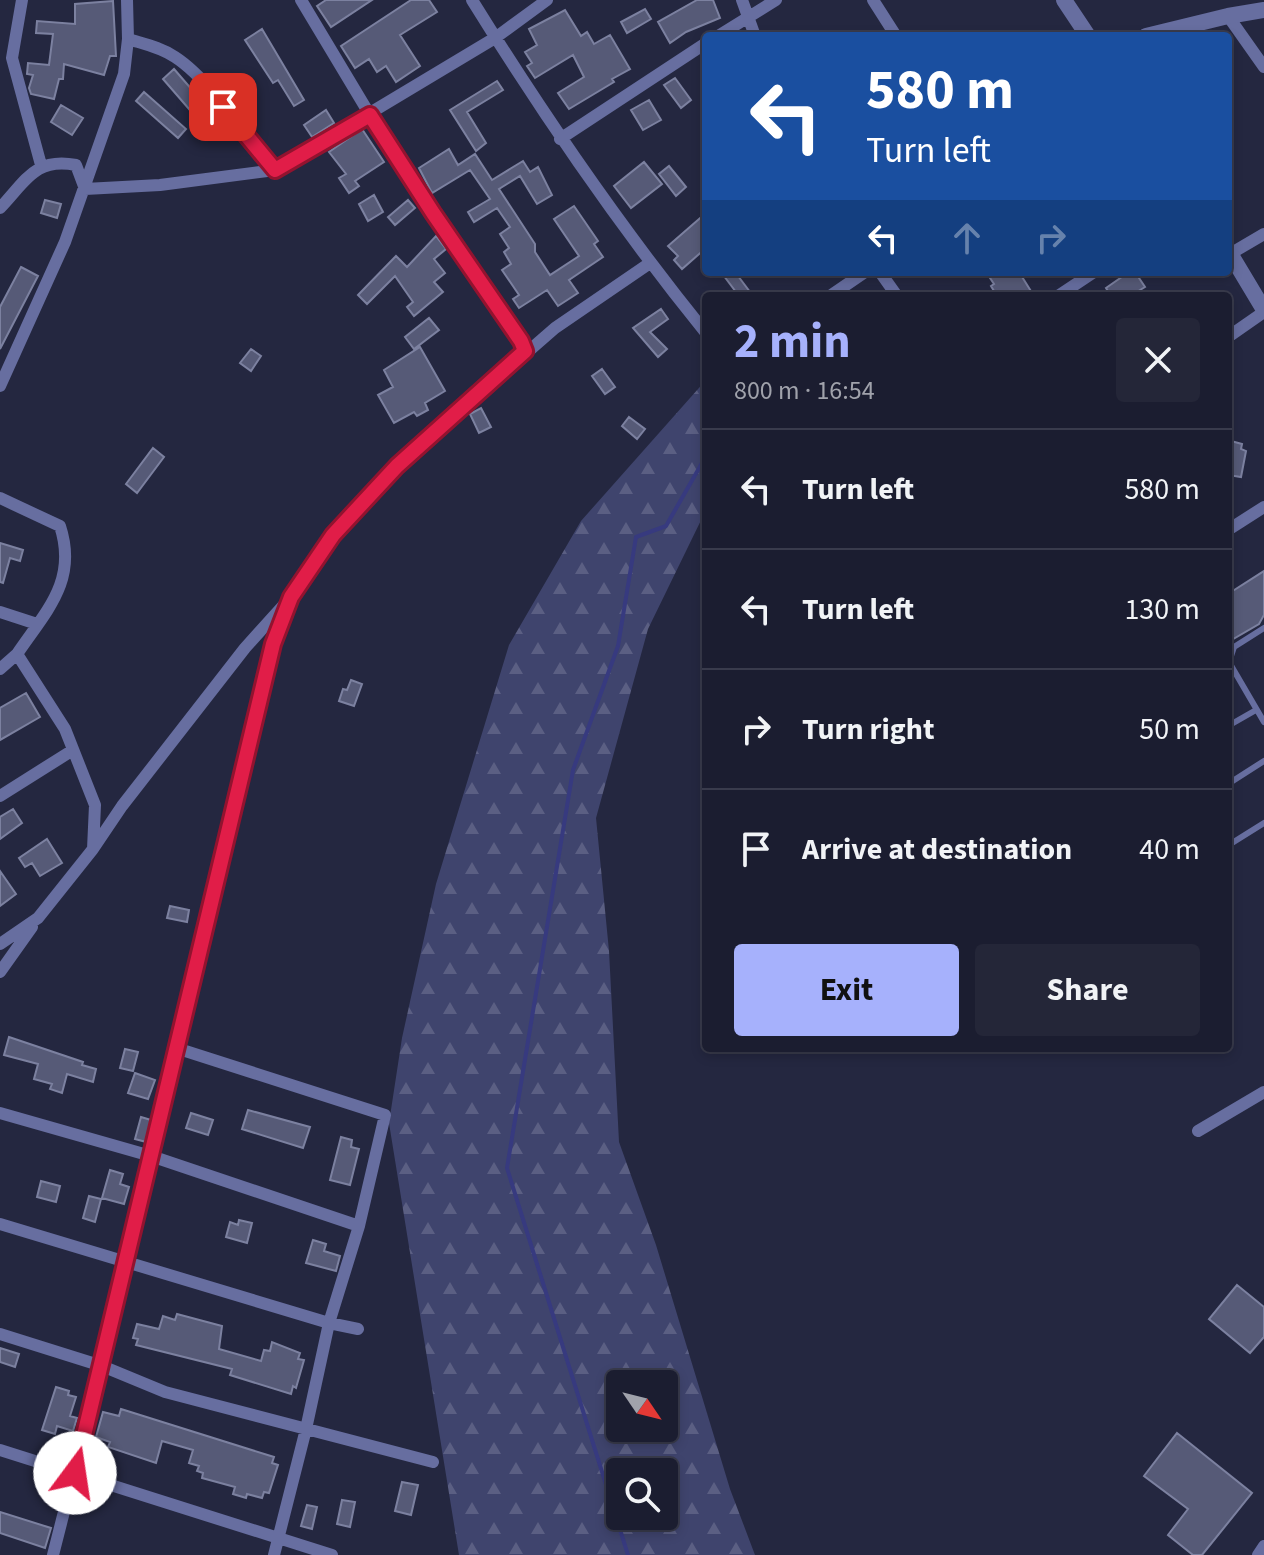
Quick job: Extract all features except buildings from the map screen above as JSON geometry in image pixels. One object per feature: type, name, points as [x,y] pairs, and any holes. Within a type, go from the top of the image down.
[{"type":"street","points":[[22,0],[12,58],[41,165]]},
{"type":"street","points":[[0,386],[59,255],[124,74],[128,39],[127,0]]},
{"type":"street","points":[[301,0],[370,115],[525,351]]},
{"type":"street","points":[[472,0],[560,139],[650,263],[702,328]]},
{"type":"street","points":[[85,189],[160,185],[275,170],[495,38],[547,0]]},
{"type":"street","points":[[742,0],[754,32]]},
{"type":"street","points":[[724,32],[776,0]]},
{"type":"street","points":[[873,0],[893,32]]},
{"type":"street","points":[[1064,0],[1085,32]]},
{"type":"street","points":[[1162,32],[1264,10]]},
{"type":"street","points":[[1228,16],[1264,67]]},
{"type":"street","points":[[128,39],[153,46],[177,58],[205,85],[275,170]]},
{"type":"street","points":[[560,139],[702,46]]},
{"type":"street","points":[[0,208],[41,165],[60,161],[76,165],[85,189]]},
{"type":"street","points":[[1232,250],[1264,234]]},
{"type":"street","points":[[1232,257],[1264,311],[1232,334]]},
{"type":"street","points":[[0,972],[122,806],[245,648],[291,597],[333,535],[397,466],[525,351],[650,263]]},
{"type":"street","points":[[836,292],[859,276]]},
{"type":"street","points":[[1064,292],[1088,276]]},
{"type":"street","points":[[0,498],[60,526],[67,549],[61,588],[17,654],[0,669]]},
{"type":"street","points":[[1232,527],[1264,507]]},
{"type":"street","points":[[53,1555],[127,1264],[273,644],[291,597]]},
{"type":"street","points":[[0,612],[37,624]]},
{"type":"street","points":[[17,654],[65,729],[95,805],[93,849]]},
{"type":"street","points":[[0,796],[73,750]]},
{"type":"street","points":[[0,944],[38,918]]},
{"type":"street","points":[[176,1048],[385,1115],[359,1226],[329,1323],[274,1555]]},
{"type":"street","points":[[1198,1131],[1264,1092]]},
{"type":"street","points":[[0,1113],[151,1156],[359,1226]]},
{"type":"street","points":[[0,1224],[127,1264],[358,1329]]},
{"type":"street","points":[[0,1334],[102,1366],[165,1392],[433,1462]]},
{"type":"street","points":[[0,1450],[332,1555]]},
{"type":"street","points":[[1258,1555],[1264,1546]]},
{"type":"lane","points":[[1232,653],[1234,647],[1264,628]]},
{"type":"lane","points":[[1232,667],[1264,722]]},
{"type":"lane","points":[[1232,724],[1256,710]]},
{"type":"lane","points":[[1232,781],[1264,761]]},
{"type":"lane","points":[[1232,843],[1264,823]]},
{"type":"green space","points":[[702,385],[702,518],[648,629],[596,818],[609,951],[619,1142],[656,1245],[730,1489],[755,1555],[459,1555],[389,1123],[402,1038],[436,884],[509,645],[581,521]]},
{"type":"waterway","points":[[628,1555],[507,1168],[573,770],[618,646],[636,537],[666,526],[702,463]]},
{"type":"route","points":[[75,1473],[127,1264],[228,826],[273,644],[291,597],[333,535],[397,466],[525,351],[370,115],[275,170],[223,107]]}]
